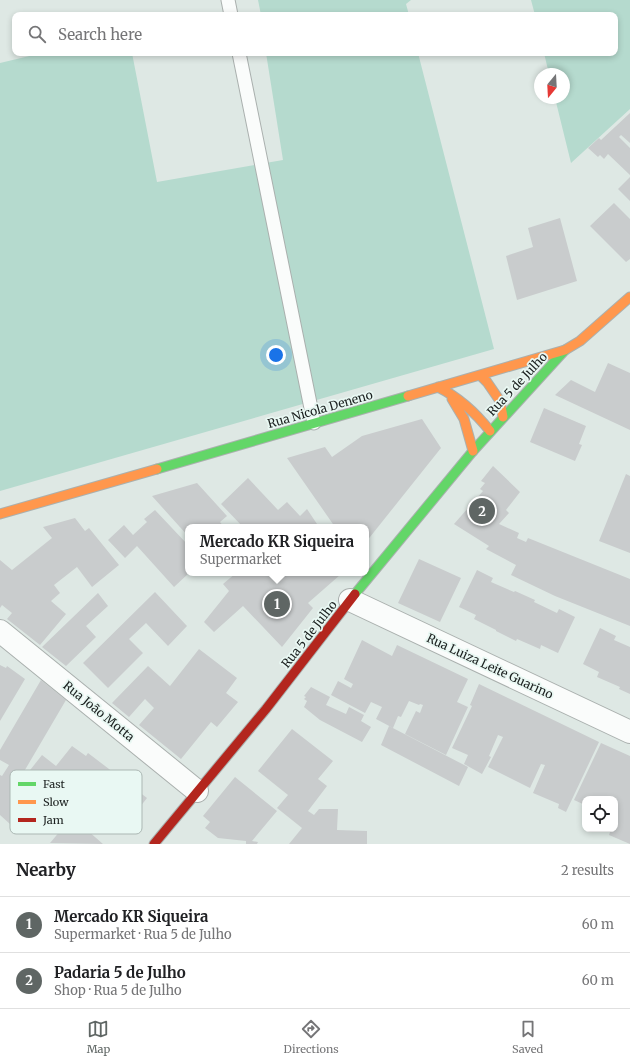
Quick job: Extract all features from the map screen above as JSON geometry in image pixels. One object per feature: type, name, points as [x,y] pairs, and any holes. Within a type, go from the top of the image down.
[{"type":"street","name":"Rua Nicola Deneno","points":[[0,514],[314,423],[443,389],[480,375],[565,350],[585,337],[630,298]]},
{"type":"street","name":"Rua 5 de Julho","points":[[154,844],[266,709],[350,600],[473,451],[503,416],[565,350]]},
{"type":"street","points":[[480,375],[487,382],[500,401],[503,416]]},
{"type":"street","points":[[443,389],[463,400],[475,411],[490,431]]},
{"type":"street","points":[[443,389],[464,419],[473,451]]},
{"type":"street","name":"Rua Luiza Leite Guarino","points":[[350,600],[630,732]]},
{"type":"street","name":"Rua João Motta","points":[[0,631],[197,791]]},
{"type":"lane","points":[[228,0],[230,12]]},
{"type":"lane","points":[[240,56],[314,423]]},
{"type":"green space","points":[[258,0],[411,0],[406,4],[408,12],[260,12]]},
{"type":"green space","points":[[531,0],[630,0],[630,109],[571,163],[556,104],[570,104],[570,68],[548,68],[545,56],[618,56],[618,12],[534,12]]},
{"type":"green space","points":[[29,56],[133,56],[157,182],[283,160],[266,56],[419,56],[494,349],[0,491],[0,63]]},
{"type":"building","points":[[630,113],[630,143],[621,135],[619,137],[630,148],[630,175],[608,154],[604,159],[600,155],[598,157],[588,148],[599,138],[601,140]]},
{"type":"building","points":[[630,177],[630,201],[618,189]]},
{"type":"building","points":[[614,203],[630,219],[630,259],[626,262],[590,226]]},
{"type":"building","points":[[560,218],[577,281],[517,300],[506,256],[533,247],[528,228]]},
{"type":"building","points":[[608,363],[630,373],[630,430],[555,395],[571,380],[595,392]]},
{"type":"building","points":[[544,408],[586,426],[579,444],[582,445],[575,461],[530,442]]},
{"type":"building","points":[[422,419],[441,448],[369,538],[369,524],[333,524],[287,458],[325,447],[332,457],[362,436]]},
{"type":"building","points":[[493,466],[520,492],[506,510],[509,513],[499,524],[519,533],[517,538],[526,542],[528,538],[630,579],[630,626],[555,596],[511,575],[516,565],[486,549],[489,546],[454,524],[483,491],[480,489],[485,483],[481,481]]},
{"type":"building","points":[[626,474],[630,476],[630,553],[599,541]]},
{"type":"building","points":[[248,478],[278,510],[287,502],[300,516],[307,509],[317,524],[240,524],[221,504]]},
{"type":"building","points":[[197,483],[227,516],[220,522],[222,524],[185,524],[185,533],[152,496]]},
{"type":"building","points":[[155,510],[185,542],[186,576],[174,587],[137,546],[125,558],[108,540],[124,525],[133,535],[147,522],[144,519]]},
{"type":"building","points":[[75,518],[85,531],[89,528],[119,565],[92,587],[77,567],[54,585],[60,593],[51,601],[66,614],[40,645],[7,619],[12,613],[2,605],[0,608],[0,560],[12,570],[52,538],[43,527]]},
{"type":"building","points":[[419,559],[461,578],[440,622],[398,603]]},
{"type":"building","points":[[477,570],[493,578],[491,582],[535,600],[534,602],[557,613],[559,609],[575,617],[558,653],[541,645],[540,649],[517,639],[516,641],[474,619],[476,615],[459,607]]},
{"type":"building","points":[[232,576],[339,576],[308,603],[313,608],[282,647],[243,606],[214,632],[204,622],[229,591],[223,584]]},
{"type":"building","points":[[155,592],[187,626],[168,646],[146,623],[129,639],[143,653],[108,688],[83,663]]},
{"type":"building","points":[[98,593],[108,606],[86,626],[96,637],[66,666],[42,647]]},
{"type":"building","points":[[600,628],[616,636],[614,640],[630,647],[630,694],[619,689],[620,687],[597,677],[599,672],[583,664]]},
{"type":"building","points":[[362,640],[392,656],[397,645],[468,679],[457,702],[468,707],[446,755],[405,734],[416,711],[420,713],[423,705],[409,701],[401,717],[398,716],[393,728],[376,719],[382,707],[371,702],[365,713],[331,695],[338,681],[351,688],[353,684],[344,679]]},
{"type":"building","points":[[199,649],[237,678],[226,693],[238,702],[217,727],[211,722],[181,759],[139,725],[154,708],[145,699],[129,717],[112,703],[148,666],[170,686]]},
{"type":"building","points":[[0,665],[6,668],[7,666],[25,679],[0,721]]},
{"type":"building","points":[[41,680],[66,700],[25,770],[10,770],[10,824],[0,815],[0,775],[2,776],[9,765],[0,760],[0,750]]},
{"type":"building","points":[[479,684],[599,742],[566,812],[558,808],[559,804],[533,793],[545,765],[541,764],[530,788],[488,767],[503,737],[498,735],[489,756],[491,757],[482,774],[464,764],[468,755],[452,748],[472,706],[470,705]]},
{"type":"building","points":[[311,687],[330,697],[326,705],[346,714],[349,707],[364,715],[361,721],[371,727],[362,742],[320,720],[304,707],[307,701],[304,699],[306,697],[304,696]]},
{"type":"building","points":[[389,726],[468,767],[459,786],[381,745]]},
{"type":"building","points":[[292,729],[333,761],[318,779],[327,786],[308,811],[314,815],[319,809],[338,809],[337,830],[367,831],[367,844],[289,844],[302,828],[277,808],[288,795],[258,771]]},
{"type":"building","points":[[601,743],[630,756],[630,844],[609,835],[610,832],[618,832],[618,796],[582,796],[582,804],[574,800]]},
{"type":"building","points":[[72,746],[86,756],[88,753],[110,770],[30,770],[42,755],[56,766]]},
{"type":"building","points":[[235,777],[277,811],[252,841],[258,842],[257,844],[246,844],[246,841],[218,838],[205,828],[210,822],[203,816]]},
{"type":"building","points":[[142,794],[147,798],[142,804]]},
{"type":"building","points":[[58,834],[92,834],[103,844],[50,843]]},
{"type":"traffic: fast","points":[[355,594],[473,451],[565,350]]},
{"type":"traffic: fast","points":[[157,469],[408,396]]},
{"type":"traffic: slow","points":[[408,396],[565,350],[580,341],[630,297]]},
{"type":"traffic: slow","points":[[480,375],[487,382],[500,401],[503,417]]},
{"type":"traffic: slow","points":[[438,387],[467,406],[490,431]]},
{"type":"traffic: slow","points":[[452,399],[464,419],[473,451]]},
{"type":"traffic: slow","points":[[0,514],[157,469]]},
{"type":"traffic: jam","points":[[154,844],[266,709],[355,594]]},
{"type":"place","name":"Padaria 5 de Julho","points":[[482,511]]},
{"type":"place","name":"Mercado KR Siqueira","points":[[277,604]]}]
